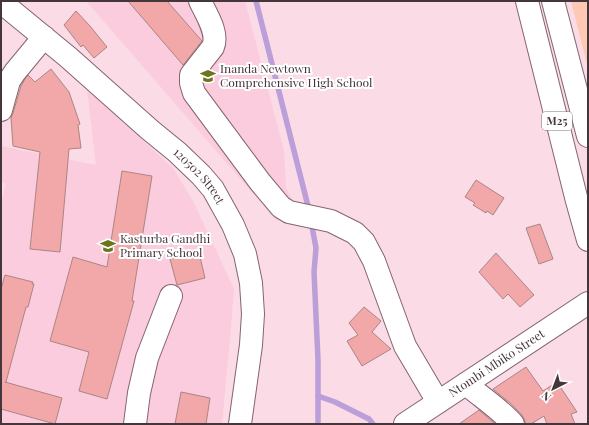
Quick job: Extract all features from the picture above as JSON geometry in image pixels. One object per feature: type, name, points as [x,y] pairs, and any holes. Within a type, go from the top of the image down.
[{"type":"street","points":[[200,1],[214,30],[215,42],[213,47],[191,75],[191,84],[194,93],[260,182],[281,207],[289,212],[331,221],[354,233],[364,242],[374,261],[405,346],[438,402]]},
{"type":"street","name":"M25","points":[[527,1],[588,240]]},
{"type":"street","name":"M25","points":[[553,1],[588,136]]},
{"type":"street","name":"120502 Street","points":[[1,2],[44,37],[177,152],[213,189],[233,225],[245,254],[251,283],[253,314],[251,345],[240,424]]},
{"type":"street","points":[[1,110],[9,82],[15,72],[44,37]]},
{"type":"street","points":[[135,424],[139,393],[147,358],[171,296]]},
{"type":"street","name":"Ntombi Mbiko Street","points":[[405,424],[588,303]]},
{"type":"street","points":[[466,384],[498,409],[513,424]]},
{"type":"shaded area","name":"Inanda Newtown Comprehensive High School","points":[[86,1],[245,1],[284,151],[286,188],[294,203],[277,221]]},
{"type":"shaded area","points":[[571,1],[588,1],[588,68]]},
{"type":"shaded area","name":"Kasturba Gandhi Primary School","points":[[87,89],[173,168],[193,201],[234,289],[222,424],[1,424],[1,203],[6,184],[1,181],[1,146],[96,165]]},
{"type":"building","points":[[128,1],[167,1],[202,41],[183,65]]},
{"type":"building","points":[[76,11],[107,47],[94,58],[83,45],[81,47],[64,25]]},
{"type":"building","points":[[51,69],[69,92],[80,124],[78,125],[81,148],[69,149],[60,252],[30,249],[40,152],[13,146],[11,118],[21,86],[28,75],[35,82]]},
{"type":"building","points":[[122,171],[152,176],[132,301],[134,301],[107,399],[79,391],[89,352],[50,341],[73,257],[107,267]]},
{"type":"building","points":[[476,180],[504,198],[493,215],[487,211],[486,213],[473,205],[475,203],[465,197]]},
{"type":"building","points":[[540,224],[553,259],[539,264],[526,228]]},
{"type":"building","points":[[194,253],[196,259],[200,257],[205,278],[177,285],[170,259]]},
{"type":"building","points":[[496,253],[534,295],[520,307],[508,294],[503,299],[479,272]]},
{"type":"building","points":[[5,275],[33,282],[32,284],[34,284],[5,382],[62,398],[55,424],[1,409],[1,289]]},
{"type":"building","points":[[364,307],[381,321],[372,332],[391,349],[362,366],[347,341],[358,335],[349,323]]},
{"type":"building","points":[[526,367],[543,391],[557,382],[577,412],[571,414],[575,424],[547,424],[544,416],[531,424],[525,424],[522,415],[493,389]]},
{"type":"building","points":[[181,392],[210,398],[206,424],[175,424]]},
{"type":"building","points":[[479,410],[495,424],[459,424]]},
{"type":"waterway","points":[[256,1],[309,210]]},
{"type":"waterway","points":[[311,221],[316,248],[314,272],[318,360],[318,424]]},
{"type":"waterway","points":[[318,396],[335,402],[369,419],[373,424]]},
{"type":"place","name":"Inanda Newtown Comprehensive High School","points":[[208,76]]},
{"type":"place","name":"Kasturba Gandhi Primary School","points":[[108,246]]}]
